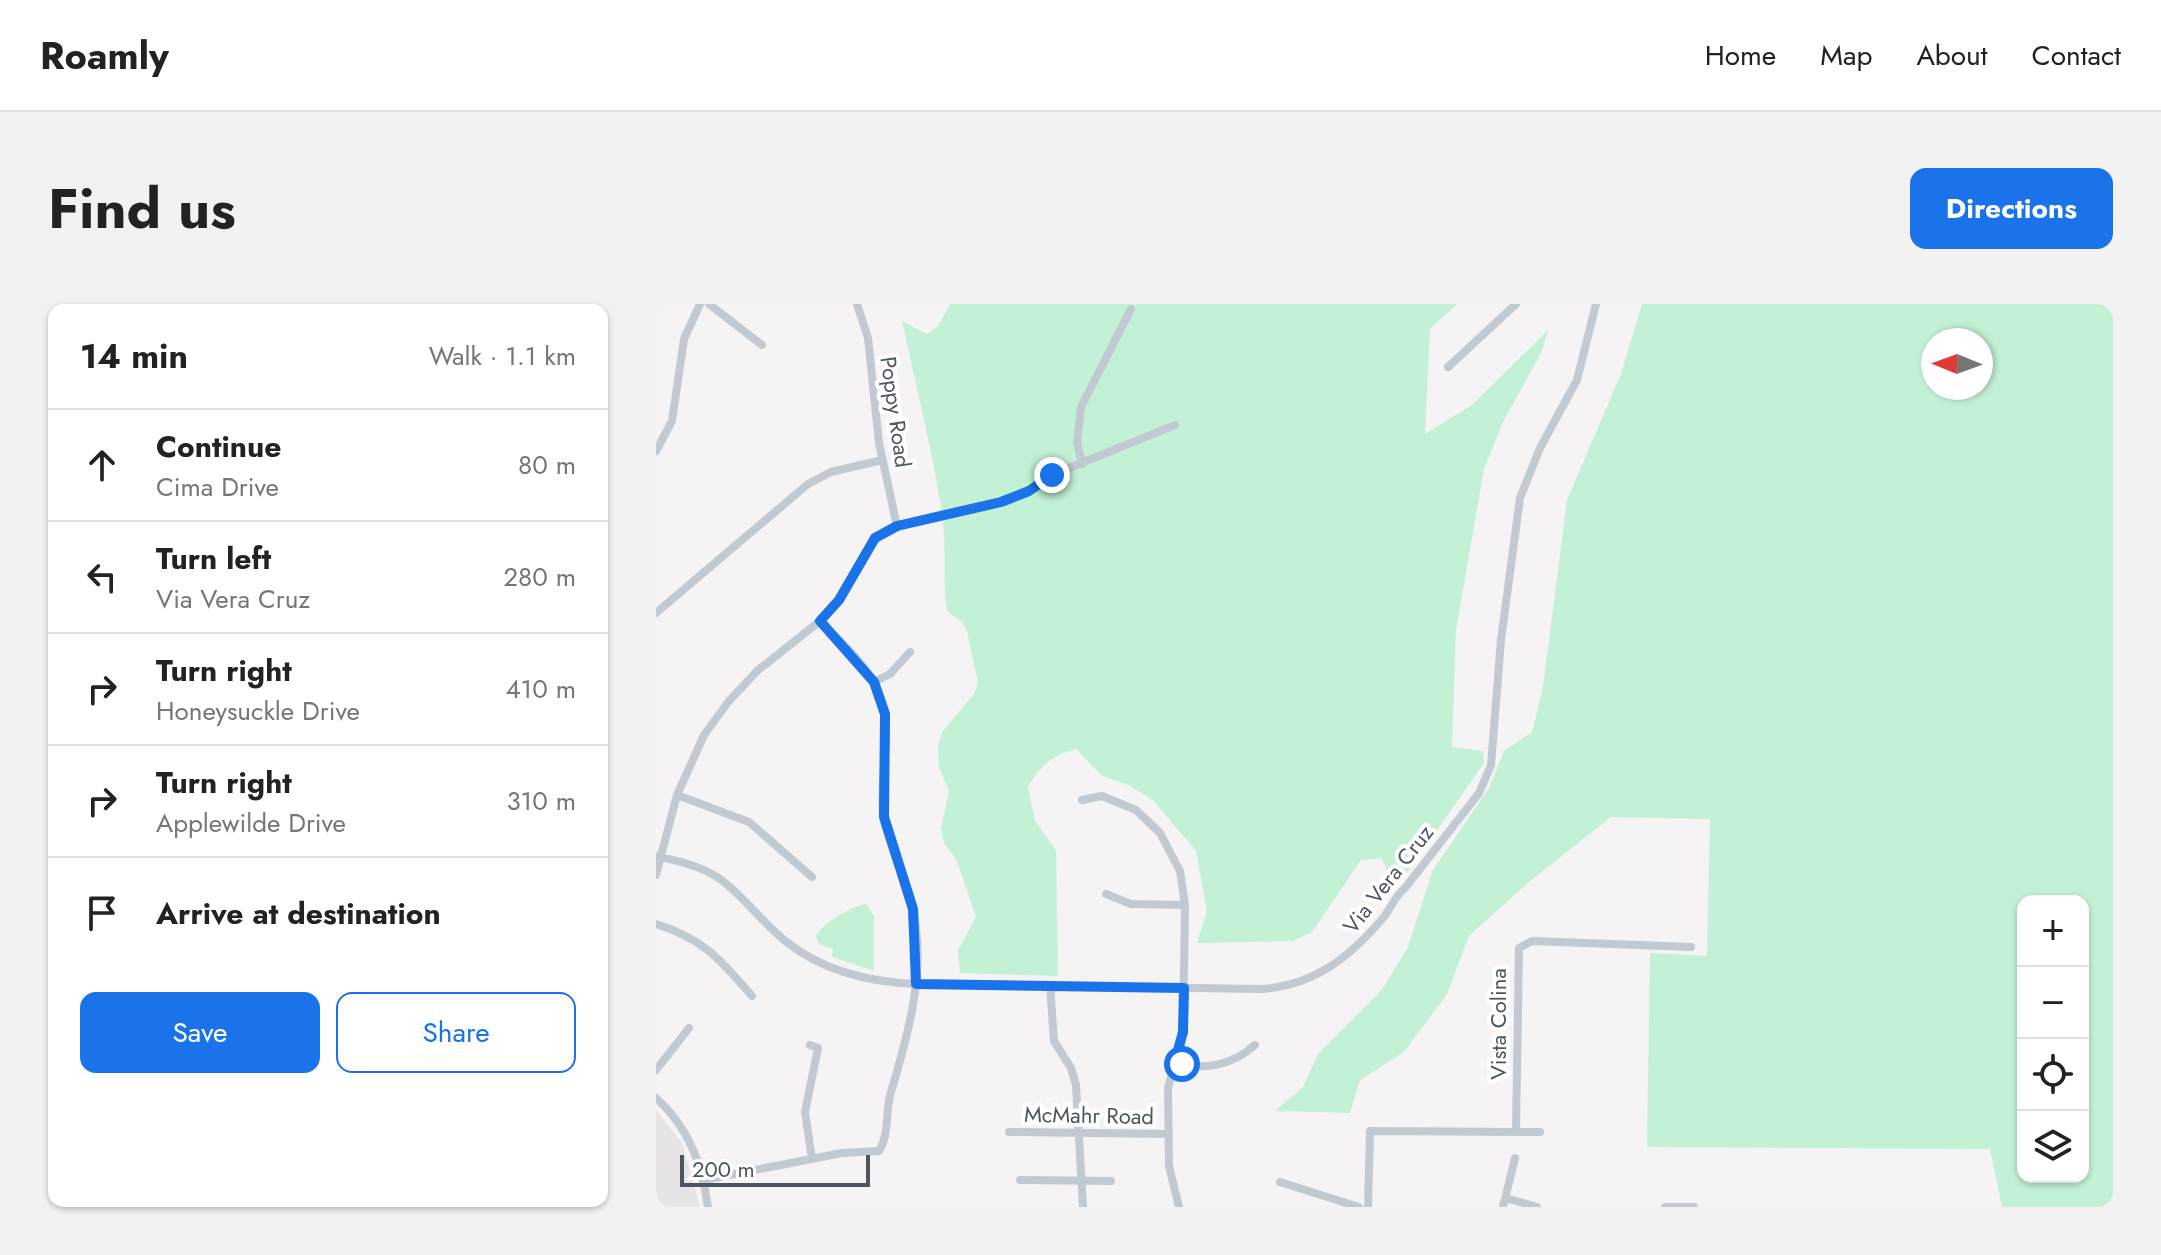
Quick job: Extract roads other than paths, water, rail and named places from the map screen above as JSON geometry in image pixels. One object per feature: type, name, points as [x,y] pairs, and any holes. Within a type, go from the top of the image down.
[{"type":"street","points":[[656,451],[672,421],[684,339],[700,304]]},
{"type":"street","points":[[709,304],[762,345]]},
{"type":"street","name":"Poppy Road","points":[[857,304],[868,338],[882,460],[897,526]]},
{"type":"street","points":[[1448,367],[1516,304]]},
{"type":"street","name":"Via Vera Cruz","points":[[658,856],[719,878],[789,944],[820,962],[863,979],[916,984],[1283,988],[1310,979],[1337,964],[1358,947],[1387,913],[1394,897],[1405,888],[1479,793],[1491,765],[1501,640],[1520,498],[1540,448],[1577,380],[1596,304]]},
{"type":"street","points":[[1082,464],[1077,443],[1081,407],[1131,309]]},
{"type":"street","points":[[656,875],[658,856],[677,795],[704,735],[729,701],[757,671],[820,621],[839,600],[865,549],[875,538],[897,526],[1001,502],[1175,425]]},
{"type":"street","points":[[656,613],[808,484],[831,472],[882,460]]},
{"type":"street","points":[[704,1180],[842,1153],[873,1153],[885,1142],[889,1097],[913,1020],[916,984],[913,909],[884,817],[885,714],[874,682],[820,621]]},
{"type":"street","points":[[874,682],[890,674],[910,652]]},
{"type":"street","points":[[677,795],[749,822],[812,877]]},
{"type":"street","points":[[1082,800],[1102,796],[1115,799],[1152,824],[1172,851],[1180,871],[1185,905],[1183,1032],[1168,1088],[1169,1166],[1179,1207]]},
{"type":"street","points":[[1106,894],[1131,904],[1185,905]]},
{"type":"street","points":[[656,924],[695,938],[752,996]]},
{"type":"street","name":"Vista Colina","points":[[1516,1131],[1519,948],[1532,941],[1691,947]]},
{"type":"street","points":[[1050,985],[1054,1041],[1071,1068],[1076,1085],[1083,1207]]},
{"type":"street","points":[[656,1070],[689,1028]]},
{"type":"street","points":[[810,1045],[818,1048],[805,1112],[812,1159]]},
{"type":"street","points":[[1175,1061],[1204,1067],[1225,1064],[1255,1045]]},
{"type":"street","points":[[656,1098],[689,1140],[704,1180],[708,1207]]},
{"type":"street","points":[[1368,1207],[1370,1131],[1540,1132]]},
{"type":"street","name":"McMahr Road","points":[[1009,1132],[1168,1134]]},
{"type":"street","points":[[1515,1158],[1505,1202],[1537,1207]]},
{"type":"street","points":[[1020,1180],[1111,1181]]},
{"type":"street","points":[[1280,1182],[1359,1207]]},
{"type":"street","points":[[1665,1207],[1694,1207]]}]
